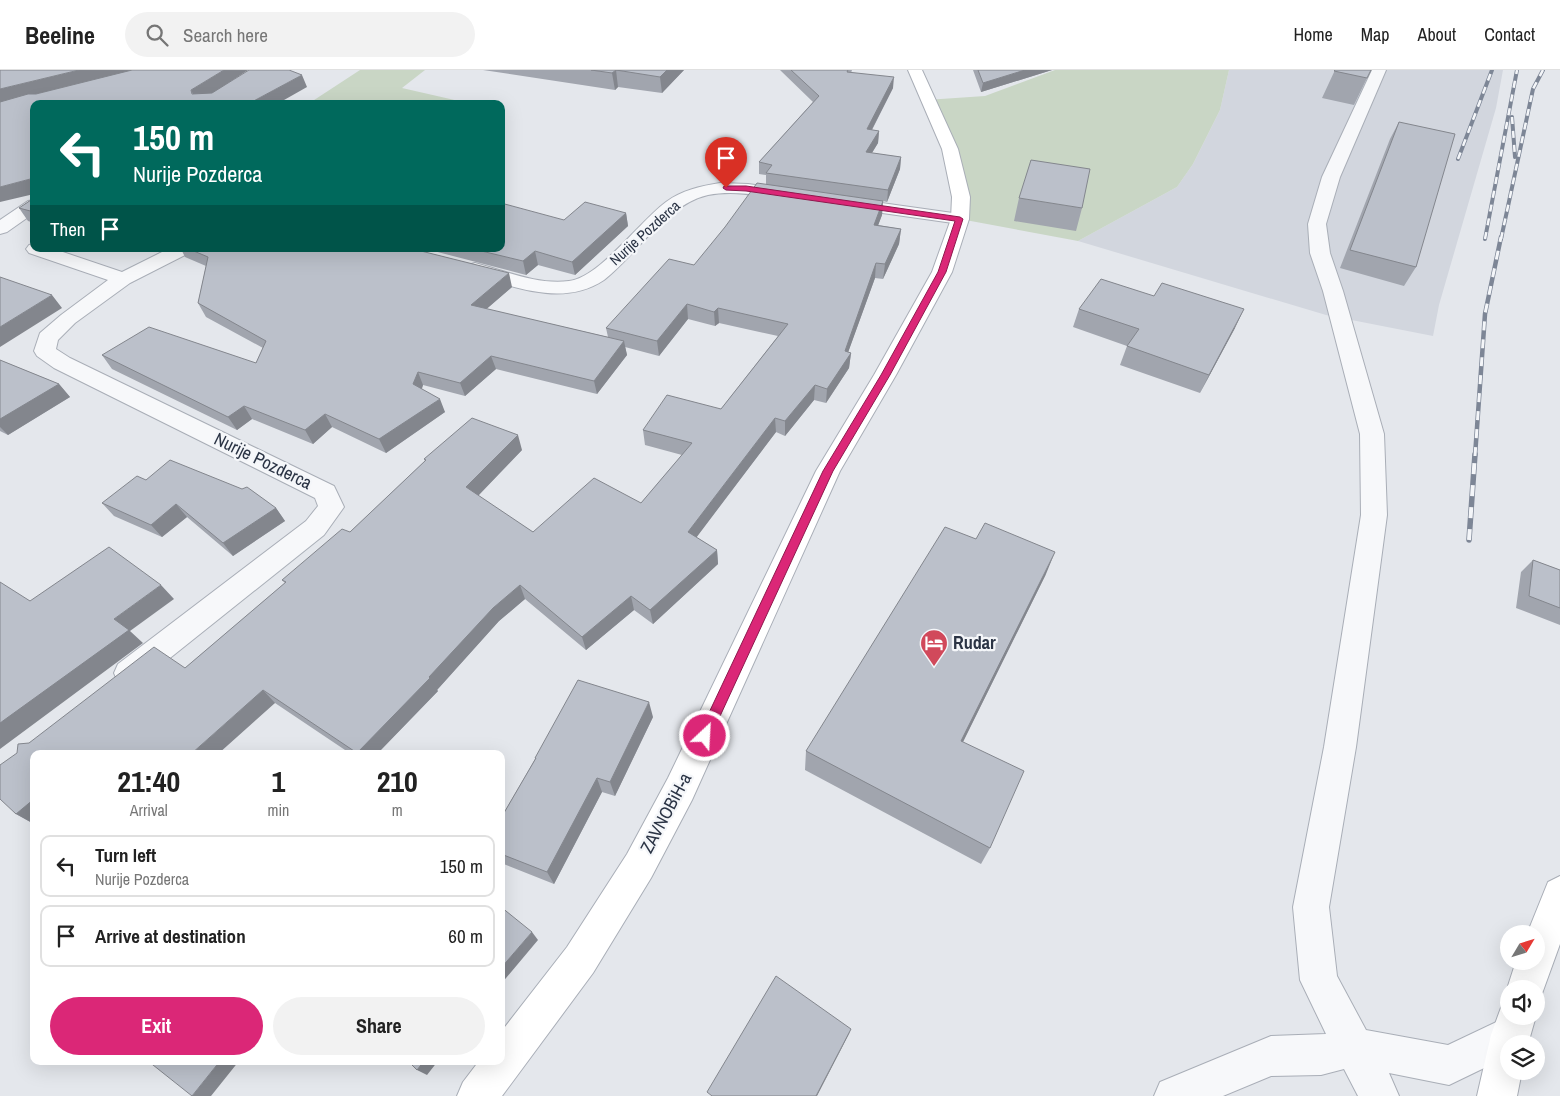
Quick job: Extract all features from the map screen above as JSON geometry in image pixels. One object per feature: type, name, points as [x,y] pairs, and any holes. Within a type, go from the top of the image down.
[{"type":"main road","name":"ZAVNOBiH-a","points":[[505,1060],[580,960],[643,857],[680,789],[828,471],[885,375],[942,272],[960,219],[961,197],[950,149],[915,70]]},
{"type":"main road","points":[[1545,935],[1560,894]]},
{"type":"main road","points":[[1496,1096],[1514,1026]]},
{"type":"main road","name":"ZAVNOBiH-a","points":[[478,1096],[501,1065]]},
{"type":"street","points":[[1379,70],[1331,177],[1317,224],[1320,253],[1333,291],[1372,434],[1374,515],[1340,747],[1311,907],[1319,980],[1379,1096]]},
{"type":"street","name":"Nurije Pozderca","points":[[455,264],[551,289],[572,287],[587,282],[604,272],[667,211],[680,200],[693,194],[726,188],[807,198]]},
{"type":"street","points":[[826,201],[960,219]]},
{"type":"street","points":[[0,228],[30,208]]},
{"type":"street","points":[[0,236],[30,246]]},
{"type":"street","points":[[46,252],[124,279]]},
{"type":"street","name":"Nurije Pozderca","points":[[114,685],[315,528],[331,507],[325,492],[62,363],[45,351],[48,338],[68,318],[124,279],[176,252]]},
{"type":"street","points":[[1174,1096],[1271,1056],[1321,1055],[1354,1047],[1449,1064],[1514,1026]]},
{"type":"shaded area","points":[[1229,70],[1503,70],[1496,108],[1439,305],[1433,336],[1326,315],[1078,241],[1177,187],[1193,164],[1220,110]]},
{"type":"green space","points":[[360,70],[425,70],[402,88],[454,100],[314,100]]},
{"type":"green space","points":[[1055,70],[1229,70],[1220,110],[1193,164],[1177,187],[1078,241],[960,219],[946,152],[926,100],[985,96]]},
{"type":"building","points":[[0,70],[79,70],[0,89]]},
{"type":"building","points":[[132,70],[224,70],[191,90],[192,94],[212,93],[249,70],[289,70],[302,75],[255,100],[30,100],[30,179],[0,187],[0,102],[28,94],[36,94]]},
{"type":"building","points":[[591,70],[616,70],[612,73]]},
{"type":"building","points":[[616,70],[667,70],[660,77]]},
{"type":"building","points":[[791,70],[848,70],[847,72],[894,77],[867,129],[879,131],[866,152],[901,157],[888,190],[766,173],[772,165],[759,162],[819,96]]},
{"type":"building","points":[[978,70],[1025,70],[983,83]]},
{"type":"building","points":[[1335,70],[1371,70],[1367,78]]},
{"type":"building","points":[[1399,122],[1455,134],[1416,267],[1350,250]]},
{"type":"building","points":[[1031,160],[1090,169],[1082,208],[1019,198]]},
{"type":"building","points":[[757,183],[883,201],[874,225],[901,229],[885,264],[876,263],[845,351],[851,353],[827,389],[815,385],[785,421],[775,418],[688,532],[717,550],[650,610],[631,596],[582,637],[520,585],[493,608],[430,678],[360,750],[353,750],[263,690],[196,750],[30,750],[30,802],[16,814],[0,799],[0,765],[17,753],[18,744],[29,743],[154,647],[185,668],[286,582],[282,580],[342,529],[350,532],[426,460],[424,459],[472,418],[518,435],[466,487],[533,532],[594,478],[641,503],[692,443],[643,430],[667,395],[721,409],[788,324],[718,308],[714,312],[687,304],[657,341],[606,328],[669,259],[694,265]]},
{"type":"building","points":[[30,201],[30,211],[19,208]]},
{"type":"building","points":[[585,202],[626,213],[572,262],[535,251],[523,261],[486,252],[505,252],[505,204],[564,220]]},
{"type":"building","points":[[196,252],[425,252],[509,273],[471,305],[624,341],[594,381],[491,356],[460,383],[418,372],[413,384],[440,399],[379,439],[325,414],[305,430],[244,406],[228,417],[102,355],[149,327],[256,363],[266,341],[198,303],[208,257]]},
{"type":"building","points":[[0,277],[52,295],[0,327]]},
{"type":"building","points":[[1101,279],[1154,296],[1162,283],[1244,309],[1209,375],[1127,346],[1139,329],[1079,309]]},
{"type":"building","points":[[0,360],[59,384],[0,419]]},
{"type":"building","points":[[170,460],[242,489],[247,487],[276,508],[223,543],[176,504],[151,525],[102,503],[137,476],[146,480]]},
{"type":"building","name":"Rudar","points":[[985,523],[1055,552],[961,741],[1024,771],[990,848],[806,751],[945,527],[976,539]]},
{"type":"building","points":[[109,547],[161,585],[114,619],[129,630],[0,723],[0,582],[30,601]]},
{"type":"building","points":[[1533,560],[1560,570],[1560,608],[1529,596]]},
{"type":"building","points":[[578,680],[649,702],[610,782],[597,778],[547,872],[505,856],[505,811]]},
{"type":"building","points":[[505,910],[532,932],[505,963]]},
{"type":"building","points":[[776,976],[851,1029],[816,1096],[712,1096],[707,1092]]},
{"type":"building","points":[[153,1065],[217,1065],[192,1096]]},
{"type":"building","points":[[412,1065],[421,1065],[417,1070]]},
{"type":"railway","points":[[1458,159],[1492,70]]},
{"type":"railway","points":[[1485,239],[1517,70]]},
{"type":"railway","points":[[1501,239],[1533,89],[1543,70]]},
{"type":"railway","points":[[1512,117],[1515,157]]},
{"type":"railway","points":[[1475,456],[1485,314],[1501,237]]},
{"type":"railway","points":[[1469,540],[1475,454]]},
{"type":"place","name":"Rudar","points":[[934,667]]},
{"type":"route","points":[[705,736],[828,471],[885,375],[942,272],[960,219],[746,189],[726,188]]}]
